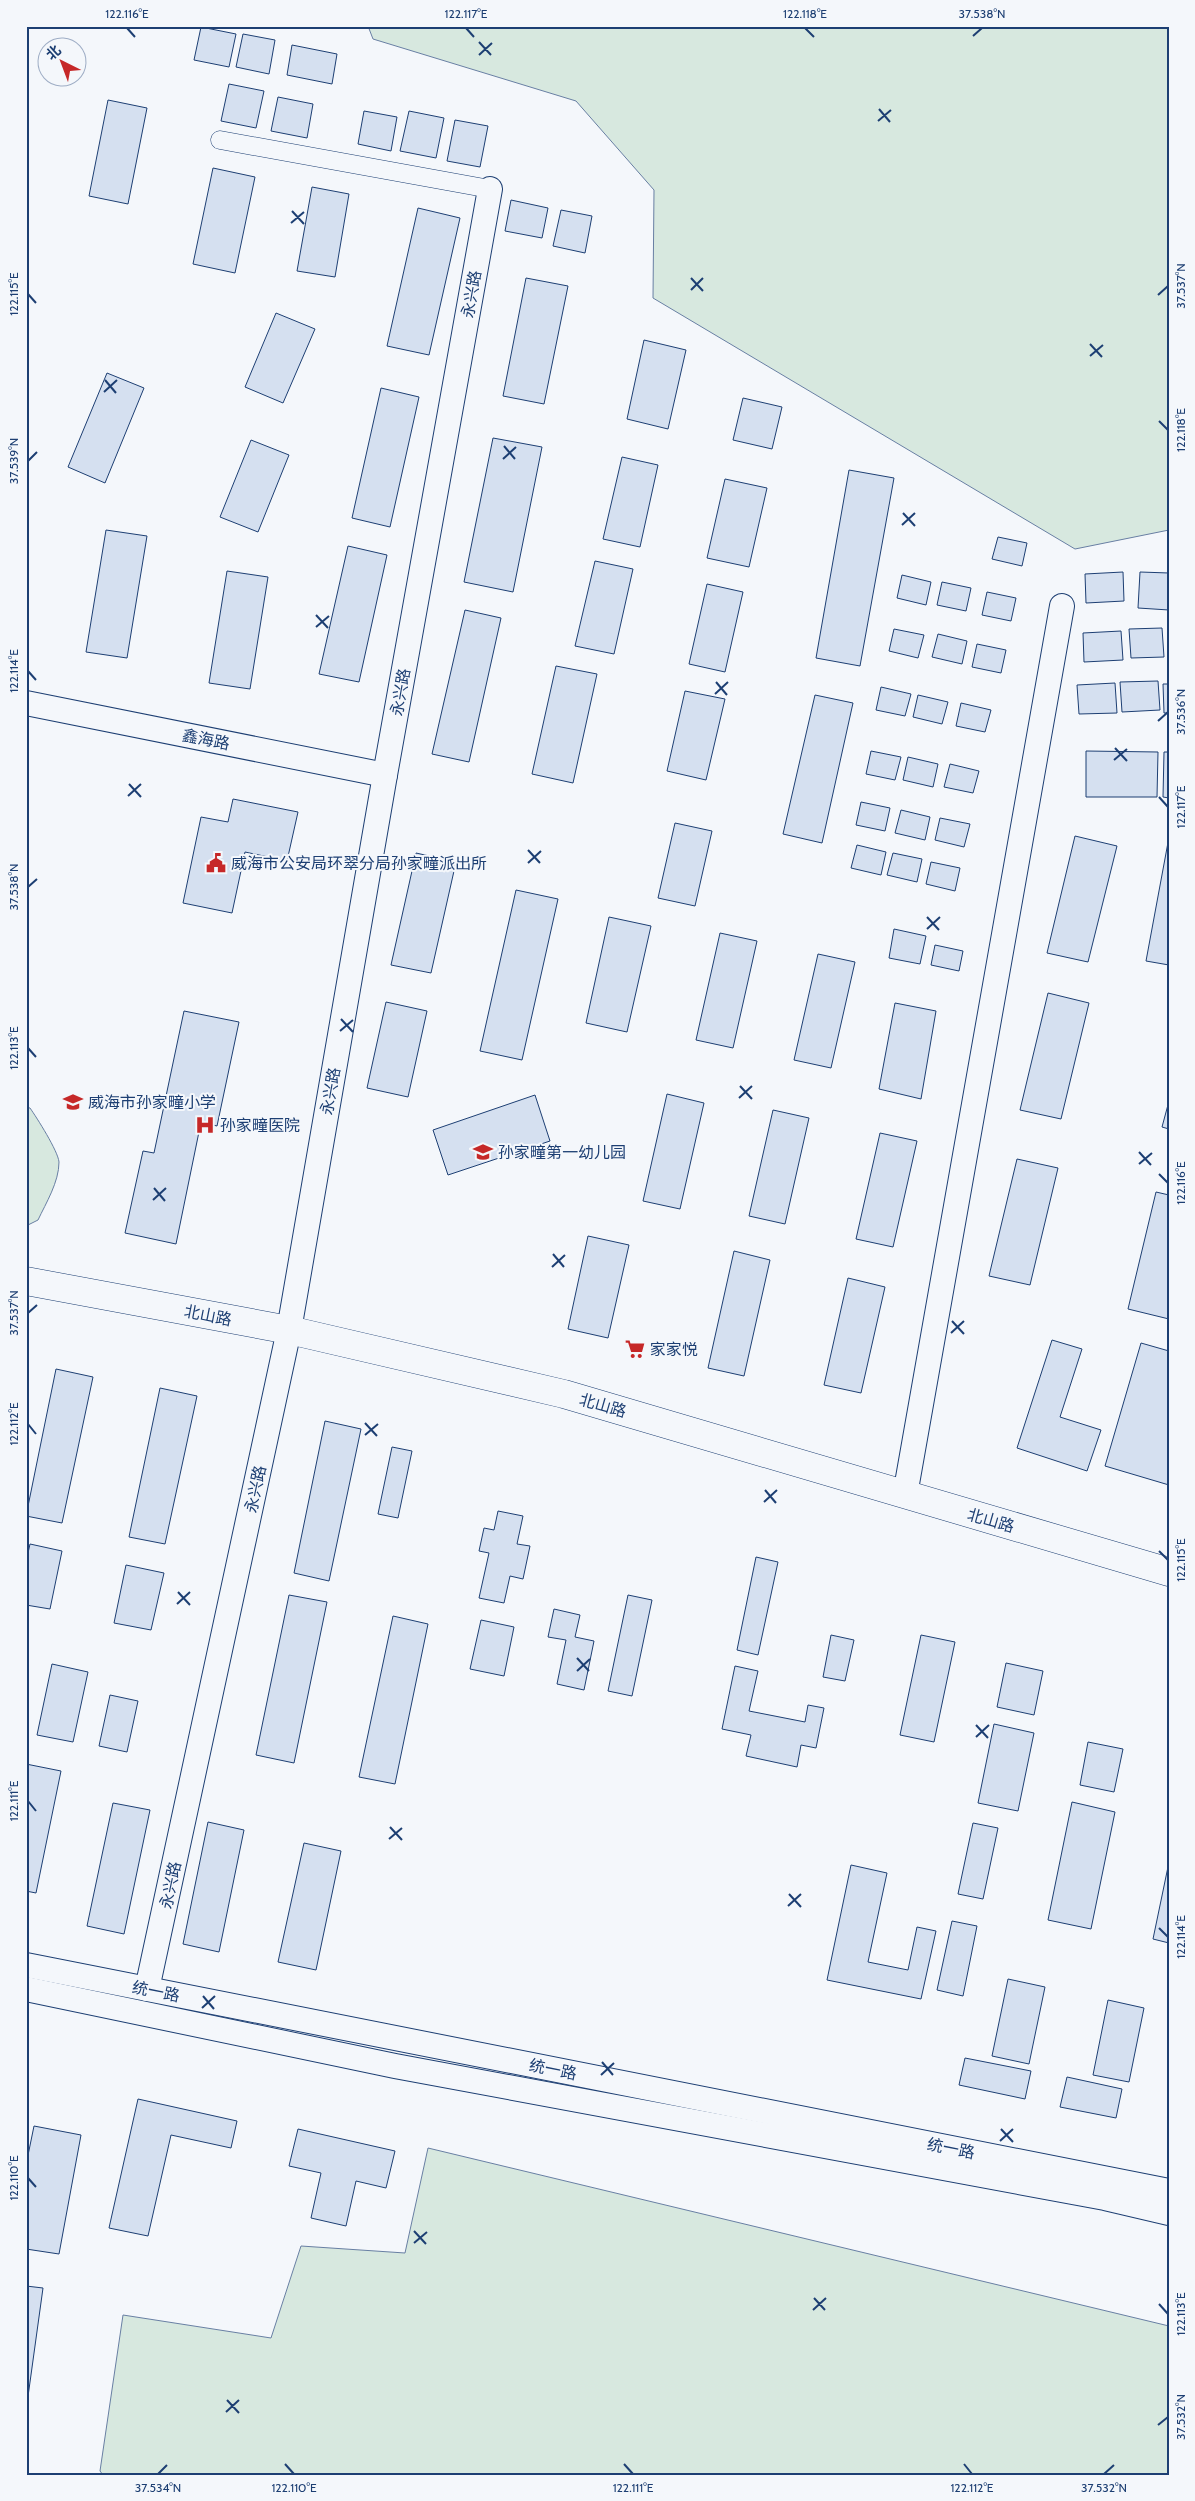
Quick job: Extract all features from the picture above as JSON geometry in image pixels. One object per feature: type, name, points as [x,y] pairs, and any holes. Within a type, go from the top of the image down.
[{"type":"main road","name":"北山路","points":[[26,1281],[289,1330],[564,1394],[1169,1572]]},
{"type":"street","points":[[220,140],[490,189]]},
{"type":"street","name":"永兴路","points":[[147,1989],[289,1330],[385,774],[490,189]]},
{"type":"street","points":[[905,1495],[1062,606]]},
{"type":"street","name":"鑫海路","points":[[26,704],[385,774]]},
{"type":"street","name":"统一路","points":[[26,1965],[1169,2191]]},
{"type":"street","name":"统一路","points":[[26,1989],[395,2066],[1095,2197],[1169,2213]]},
{"type":"shaded area","points":[[368,26],[1169,26],[1169,530],[1075,549],[653,298],[654,190],[576,101],[373,39]]},
{"type":"shaded area","points":[[26,1107],[30,1108],[42,1127],[55,1150],[59,1162],[57,1177],[38,1220],[26,1226]]},
{"type":"shaded area","points":[[428,2148],[1169,2326],[1169,2475],[103,2475],[100,2471],[123,2315],[271,2338],[301,2246],[405,2253]]},
{"type":"building","points":[[201,27],[236,34],[229,67],[194,60]]},
{"type":"building","points":[[243,34],[275,40],[269,74],[236,67]]},
{"type":"building","points":[[292,45],[337,54],[332,84],[287,75]]},
{"type":"building","points":[[229,84],[264,91],[256,128],[221,121]]},
{"type":"building","points":[[278,97],[313,104],[307,138],[271,131]]},
{"type":"building","points":[[108,100],[147,108],[128,204],[89,196]]},
{"type":"building","points":[[364,111],[397,117],[391,151],[358,144]]},
{"type":"building","points":[[409,111],[444,118],[436,158],[400,151]]},
{"type":"building","points":[[455,120],[488,126],[480,167],[447,161]]},
{"type":"building","points":[[213,168],[255,177],[235,273],[193,264]]},
{"type":"building","points":[[312,187],[349,194],[335,277],[297,271]]},
{"type":"building","points":[[511,200],[548,208],[542,238],[505,231]]},
{"type":"building","points":[[418,208],[460,218],[429,355],[387,346]]},
{"type":"building","points":[[561,210],[592,216],[585,253],[553,246]]},
{"type":"building","points":[[526,278],[568,286],[544,404],[503,396]]},
{"type":"building","points":[[276,313],[315,329],[283,403],[245,387]]},
{"type":"building","points":[[644,340],[686,350],[668,429],[627,419]]},
{"type":"building","points":[[107,373],[144,388],[105,483],[68,467]]},
{"type":"building","points":[[381,388],[419,397],[390,527],[352,518]]},
{"type":"building","points":[[743,398],[782,407],[772,449],[733,440]]},
{"type":"building","points":[[493,438],[542,447],[513,592],[464,582]]},
{"type":"building","points":[[251,440],[289,455],[258,532],[220,517]]},
{"type":"building","points":[[622,457],[658,465],[640,547],[603,539]]},
{"type":"building","points":[[849,470],[894,478],[860,666],[816,658]]},
{"type":"building","points":[[725,479],[767,488],[749,567],[707,558]]},
{"type":"building","points":[[106,530],[147,536],[127,658],[86,652]]},
{"type":"building","points":[[998,537],[1027,543],[1022,566],[992,559]]},
{"type":"building","points":[[348,546],[387,555],[359,682],[319,674]]},
{"type":"building","points":[[595,561],[633,569],[614,654],[575,646]]},
{"type":"building","points":[[227,571],[268,577],[250,689],[209,683]]},
{"type":"building","points":[[1123,572],[1124,601],[1086,603],[1085,574]]},
{"type":"building","points":[[1140,572],[1169,573],[1169,610],[1138,608]]},
{"type":"building","points":[[902,575],[931,582],[926,605],[897,598]]},
{"type":"building","points":[[942,582],[971,588],[966,611],[937,605]]},
{"type":"building","points":[[707,584],[743,592],[725,672],[689,664]]},
{"type":"building","points":[[987,592],[1016,598],[1011,621],[982,615]]},
{"type":"building","points":[[465,610],[501,618],[469,762],[432,754]]},
{"type":"building","points":[[1162,628],[1164,657],[1131,658],[1129,629]]},
{"type":"building","points":[[894,629],[924,635],[918,658],[889,651]]},
{"type":"building","points":[[1121,631],[1123,660],[1084,662],[1083,633]]},
{"type":"building","points":[[938,634],[967,641],[962,664],[932,657]]},
{"type":"building","points":[[977,644],[1006,650],[1001,673],[972,667]]},
{"type":"building","points":[[556,666],[597,674],[573,783],[532,774]]},
{"type":"building","points":[[1158,681],[1160,710],[1122,712],[1120,682]]},
{"type":"building","points":[[1115,683],[1117,713],[1079,714],[1077,685]]},
{"type":"building","points":[[1163,684],[1169,684],[1169,713],[1164,713]]},
{"type":"building","points":[[881,687],[911,694],[905,716],[876,710]]},
{"type":"building","points":[[685,691],[725,699],[706,780],[667,771]]},
{"type":"building","points":[[815,695],[853,703],[822,843],[783,834]]},
{"type":"building","points":[[918,695],[948,702],[942,724],[913,717]]},
{"type":"building","points":[[961,703],[991,710],[985,732],[956,726]]},
{"type":"building","points":[[871,751],[901,757],[895,780],[866,774]]},
{"type":"building","points":[[1086,751],[1158,752],[1157,797],[1086,797]]},
{"type":"building","points":[[1164,752],[1169,752],[1169,798],[1163,797]]},
{"type":"building","points":[[908,757],[938,764],[933,787],[903,780]]},
{"type":"building","points":[[950,764],[979,771],[973,793],[944,787]]},
{"type":"building","points":[[233,799],[298,812],[287,861],[245,852],[232,913],[183,903],[201,817],[228,822]]},
{"type":"building","points":[[861,802],[890,808],[885,831],[856,825]]},
{"type":"building","points":[[901,810],[930,817],[925,840],[895,833]]},
{"type":"building","points":[[940,818],[970,824],[964,847],[935,840]]},
{"type":"building","points":[[675,823],[712,831],[695,906],[658,898]]},
{"type":"building","points":[[1075,836],[1117,846],[1088,962],[1047,953]]},
{"type":"building","points":[[1169,837],[1169,965],[1146,961]]},
{"type":"building","points":[[857,845],[886,852],[881,875],[851,868]]},
{"type":"building","points":[[416,853],[456,862],[431,973],[391,965]]},
{"type":"building","points":[[893,853],[922,859],[917,882],[887,875]]},
{"type":"building","points":[[931,862],[960,868],[955,891],[926,884]]},
{"type":"building","points":[[516,890],[558,899],[522,1060],[480,1051]]},
{"type":"building","points":[[609,917],[651,926],[627,1032],[586,1023]]},
{"type":"building","points":[[894,929],[926,936],[920,964],[889,958]]},
{"type":"building","points":[[720,933],[757,941],[733,1048],[696,1040]]},
{"type":"building","points":[[935,945],[963,951],[959,971],[931,965]]},
{"type":"building","points":[[818,954],[855,962],[831,1068],[794,1060]]},
{"type":"building","points":[[1048,993],[1089,1003],[1061,1119],[1020,1110]]},
{"type":"building","points":[[386,1002],[427,1011],[408,1097],[367,1088]]},
{"type":"building","points":[[895,1003],[936,1011],[921,1099],[879,1089]]},
{"type":"building","points":[[184,1011],[239,1022],[217,1126],[201,1122],[176,1244],[125,1233],[143,1151],[154,1153]]},
{"type":"building","points":[[667,1094],[704,1103],[680,1209],[643,1201]]},
{"type":"building","points":[[535,1095],[550,1141],[448,1175],[433,1130]]},
{"type":"building","points":[[1169,1101],[1169,1129],[1162,1127]]},
{"type":"building","points":[[773,1110],[809,1118],[785,1224],[749,1216]]},
{"type":"building","points":[[880,1133],[917,1141],[893,1247],[856,1239]]},
{"type":"building","points":[[1017,1159],[1058,1168],[1030,1285],[989,1276]]},
{"type":"building","points":[[1156,1192],[1169,1195],[1169,1319],[1128,1309]]},
{"type":"building","points":[[588,1236],[629,1245],[608,1338],[568,1329]]},
{"type":"building","points":[[734,1251],[770,1260],[744,1376],[708,1368]]},
{"type":"building","points":[[848,1278],[885,1287],[861,1393],[824,1385]]},
{"type":"building","points":[[1052,1340],[1082,1349],[1060,1417],[1101,1430],[1087,1471],[1017,1448]]},
{"type":"building","points":[[1141,1343],[1169,1351],[1169,1485],[1105,1466]]},
{"type":"building","points":[[56,1369],[93,1377],[62,1523],[26,1516]]},
{"type":"building","points":[[160,1388],[197,1396],[165,1544],[129,1537]]},
{"type":"building","points":[[325,1421],[361,1429],[329,1581],[294,1573]]},
{"type":"building","points":[[392,1447],[412,1451],[398,1518],[378,1514]]},
{"type":"building","points":[[498,1511],[523,1516],[517,1544],[530,1546],[523,1579],[510,1576],[504,1603],[479,1598],[489,1553],[479,1551],[484,1528],[494,1530]]},
{"type":"building","points":[[30,1544],[62,1551],[50,1609],[26,1605],[26,1562]]},
{"type":"building","points":[[756,1557],[778,1562],[758,1655],[737,1650]]},
{"type":"building","points":[[126,1565],[164,1573],[151,1630],[114,1623]]},
{"type":"building","points":[[289,1595],[327,1602],[294,1763],[256,1755]]},
{"type":"building","points":[[628,1595],[652,1600],[632,1696],[608,1691]]},
{"type":"building","points":[[554,1609],[580,1615],[575,1637],[594,1641],[584,1690],[557,1684],[566,1640],[548,1637]]},
{"type":"building","points":[[393,1616],[428,1624],[395,1784],[359,1777]]},
{"type":"building","points":[[481,1620],[514,1627],[504,1676],[470,1669]]},
{"type":"building","points":[[831,1635],[854,1640],[845,1681],[823,1677]]},
{"type":"building","points":[[921,1635],[955,1642],[934,1742],[900,1735]]},
{"type":"building","points":[[1006,1663],[1043,1671],[1034,1715],[997,1707]]},
{"type":"building","points":[[52,1664],[88,1672],[73,1742],[37,1735]]},
{"type":"building","points":[[735,1666],[758,1671],[749,1711],[805,1722],[808,1705],[824,1708],[816,1748],[801,1745],[797,1767],[746,1756],[751,1735],[722,1729]]},
{"type":"building","points":[[110,1695],[138,1701],[127,1752],[99,1746]]},
{"type":"building","points":[[994,1724],[1034,1733],[1018,1811],[978,1803]]},
{"type":"building","points":[[1088,1742],[1123,1749],[1114,1792],[1080,1785]]},
{"type":"building","points":[[26,1764],[61,1771],[36,1893],[26,1891]]},
{"type":"building","points":[[1072,1802],[1115,1812],[1091,1929],[1048,1920]]},
{"type":"building","points":[[113,1803],[150,1810],[124,1934],[87,1926]]},
{"type":"building","points":[[208,1822],[244,1830],[219,1952],[183,1944]]},
{"type":"building","points":[[973,1823],[998,1828],[983,1899],[958,1894]]},
{"type":"building","points":[[304,1843],[341,1851],[316,1970],[278,1962]]},
{"type":"building","points":[[1169,1862],[1169,1943],[1153,1939]]},
{"type":"building","points":[[851,1865],[887,1873],[868,1962],[908,1970],[917,1927],[936,1931],[921,1999],[827,1980]]},
{"type":"building","points":[[952,1921],[977,1926],[963,1996],[937,1990]]},
{"type":"building","points":[[1008,1979],[1045,1987],[1029,2064],[992,2056]]},
{"type":"building","points":[[1108,2000],[1144,2008],[1129,2082],[1093,2075]]},
{"type":"building","points":[[965,2058],[1031,2071],[1025,2099],[959,2085]]},
{"type":"building","points":[[1067,2077],[1122,2089],[1116,2118],[1060,2107]]},
{"type":"building","points":[[138,2099],[237,2121],[231,2148],[171,2135],[148,2236],[109,2228]]},
{"type":"building","points":[[34,2126],[81,2135],[59,2254],[26,2249],[26,2165]]},
{"type":"building","points":[[298,2129],[395,2151],[386,2188],[356,2181],[346,2226],[311,2218],[321,2173],[289,2166]]},
{"type":"building","points":[[26,2286],[43,2288],[26,2411]]},
{"type":"place","name":"威海市公安局环翠分局孙家疃派出所","points":[[216,863]]},
{"type":"place","name":"威海市孙家疃小学","points":[[73,1102]]},
{"type":"place","name":"孙家疃医院","points":[[205,1125]]},
{"type":"place","name":"孙家疃第一幼儿园","points":[[483,1152]]},
{"type":"place","name":"家家悦","points":[[635,1349]]}]
